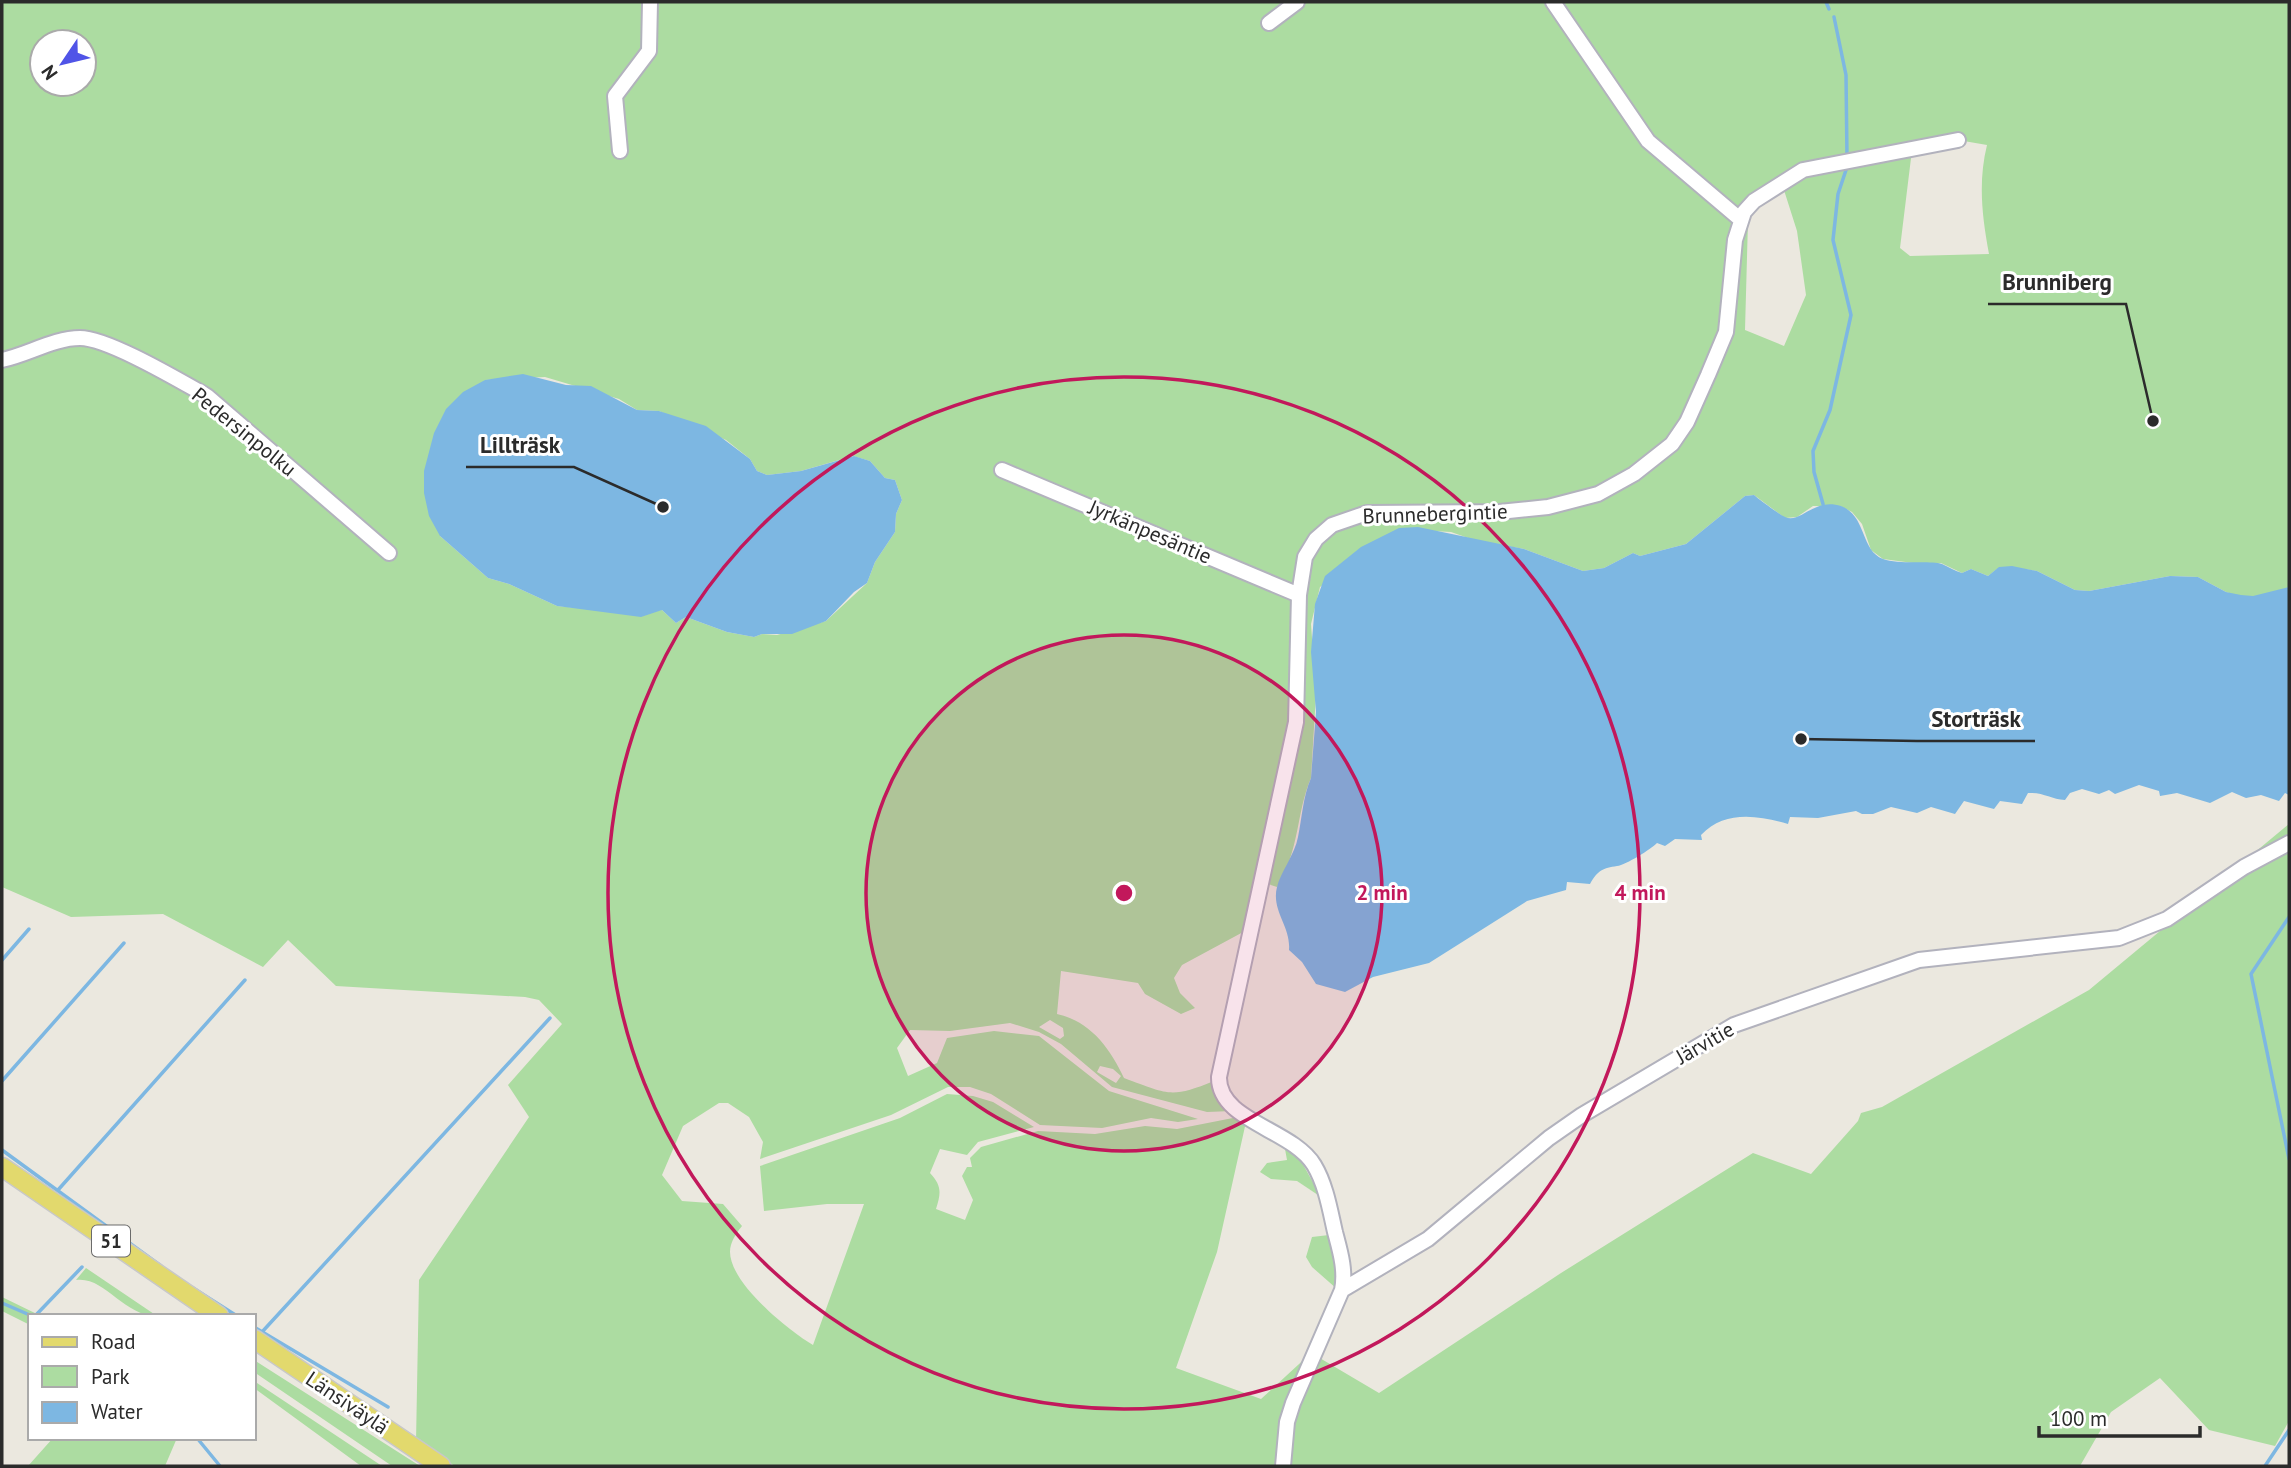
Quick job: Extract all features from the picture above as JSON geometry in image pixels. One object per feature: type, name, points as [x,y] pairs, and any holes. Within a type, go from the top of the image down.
[{"type":"main road","name":"51","points":[[2,1167],[216,1314]]},
{"type":"main road","name":"Länsiväylä","points":[[256,1340],[442,1466]]},
{"type":"street","points":[[620,151],[615,96],[649,51],[650,2]]},
{"type":"street","points":[[1269,23],[1297,2]]},
{"type":"street","points":[[1553,2],[1648,141],[1741,220]]},
{"type":"street","name":"Brunnebergintie","points":[[1342,1290],[1344,1280],[1340,1252],[1327,1197],[1314,1165],[1286,1137],[1239,1113],[1222,1094],[1219,1085],[1296,722],[1299,595],[1309,547],[1324,530],[1342,520],[1367,513],[1531,510],[1564,504],[1605,490],[1667,450],[1687,422],[1726,332],[1735,240],[1741,220],[1762,194],[1803,170],[1958,140]]},
{"type":"street","name":"Pedersinpolku","points":[[2,360],[80,338],[121,352],[207,396],[388,553]]},
{"type":"street","name":"Jyrkänpesäntie","points":[[1002,470],[1299,595]]},
{"type":"street","name":"Järvitie","points":[[1342,1290],[1428,1239],[1574,1121],[1734,1025],[1919,960],[2119,939],[2167,919],[2244,867],[2289,843]]},
{"type":"street","points":[[1283,1466],[1287,1422],[1293,1403],[1342,1290]]},
{"type":"green space","points":[[2,2],[2289,2],[2289,587],[2254,601],[2226,592],[2198,577],[2170,576],[2089,591],[2075,590],[2037,571],[2017,568],[1997,569],[1988,576],[1971,569],[1962,573],[1941,563],[1928,565],[1883,559],[1871,550],[1862,524],[1852,512],[1840,506],[1813,506],[1797,517],[1785,518],[1754,495],[1745,496],[1686,544],[1640,556],[1633,553],[1604,568],[1583,571],[1524,549],[1474,540],[1451,532],[1399,529],[1320,587],[1311,624],[1316,694],[1311,778],[1290,859],[1277,887],[1268,884],[1258,924],[1182,965],[1174,978],[1180,993],[1195,1008],[1181,1014],[1145,994],[1138,983],[1061,971],[1057,1014],[1079,1023],[1098,1037],[1124,1078],[1169,1092],[1188,1090],[1214,1081],[1232,1111],[1207,1112],[1112,1087],[1061,1044],[1039,1032],[1010,1023],[950,1031],[910,1030],[897,1048],[908,1076],[937,1063],[947,1038],[994,1031],[1039,1036],[1109,1091],[1198,1119],[1178,1122],[1151,1118],[1102,1128],[1040,1125],[991,1094],[970,1087],[948,1087],[891,1115],[760,1159],[763,1142],[749,1117],[728,1103],[719,1103],[683,1126],[662,1175],[682,1201],[723,1204],[742,1226],[731,1245],[731,1258],[736,1272],[759,1302],[813,1345],[864,1204],[827,1204],[764,1211],[760,1166],[900,1118],[947,1094],[973,1096],[993,1102],[1034,1127],[978,1142],[967,1155],[940,1149],[930,1173],[939,1190],[936,1209],[965,1220],[973,1200],[962,1176],[967,1167],[972,1167],[970,1158],[981,1147],[1038,1131],[1095,1134],[1145,1126],[1177,1129],[1238,1117],[1246,1122],[1217,1252],[1176,1368],[1261,1399],[1311,1353],[1279,1466],[455,1466],[416,1442],[419,1280],[529,1117],[508,1085],[562,1024],[539,1000],[525,997],[336,986],[288,940],[263,967],[163,914],[71,917],[2,887]],"holes":[[[1958,140],[1987,145],[1982,199],[1989,254],[1910,256],[1900,248],[1912,150]],[[1783,187],[1797,231],[1806,295],[1784,346],[1745,330],[1748,221],[1754,201]],[[545,377],[619,399],[637,410],[659,411],[726,440],[750,459],[757,471],[767,475],[801,471],[853,456],[870,461],[885,478],[895,480],[902,500],[896,514],[895,532],[875,562],[867,583],[826,621],[777,635],[762,634],[754,637],[727,632],[686,617],[676,623],[662,610],[620,612],[557,606],[509,584],[488,578],[440,536],[485,380]],[[1050,1020],[1063,1028],[1064,1036],[1060,1039],[1039,1027]],[[1100,1066],[1113,1069],[1121,1076],[1116,1083],[1097,1072]]]},
{"type":"green space","points":[[2289,824],[2289,1421],[2275,1446],[2209,1430],[2160,1378],[2111,1412],[2080,1466],[1285,1466],[1288,1436],[1318,1357],[1379,1393],[1561,1273],[1753,1153],[1811,1174],[1858,1121],[1861,1113],[1882,1107],[2089,990]]},
{"type":"green space","points":[[1285,1149],[1300,1159],[1321,1197],[1297,1181],[1271,1179],[1260,1172],[1267,1163],[1287,1160]]},
{"type":"green space","points":[[1329,1235],[1337,1262],[1337,1289],[1312,1267],[1306,1257],[1312,1237]]},
{"type":"green space","points":[[86,1268],[154,1314],[134,1310],[96,1284],[76,1280]]},
{"type":"green space","points":[[2,1297],[37,1314],[28,1314],[28,1324],[2,1311]]},
{"type":"green space","points":[[256,1361],[420,1466],[392,1466],[256,1373]]},
{"type":"green space","points":[[256,1382],[382,1466],[361,1466],[256,1389]]},
{"type":"green space","points":[[51,1440],[176,1440],[165,1466],[28,1466]]},
{"type":"water","points":[[523,374],[566,385],[591,386],[637,410],[659,411],[706,426],[750,459],[757,471],[767,475],[801,471],[854,456],[870,461],[885,478],[895,480],[902,500],[896,514],[895,532],[875,562],[867,583],[854,592],[826,621],[792,634],[762,634],[754,637],[727,632],[686,617],[676,623],[662,610],[641,617],[557,606],[509,584],[488,578],[440,536],[429,516],[424,493],[424,471],[434,433],[446,409],[463,392],[485,380]]},
{"type":"water","points":[[1754,495],[1782,516],[1791,518],[1823,505],[1841,506],[1855,517],[1876,555],[1890,561],[1937,563],[1962,573],[1971,569],[1988,576],[1999,567],[2012,566],[2037,571],[2075,590],[2089,591],[2170,576],[2198,577],[2226,592],[2241,595],[2253,596],[2289,587],[2289,795],[2285,793],[2279,801],[2261,795],[2246,798],[2232,792],[2210,803],[2177,793],[2160,796],[2159,791],[2139,785],[2115,794],[2109,790],[2099,794],[2082,789],[2070,793],[2065,800],[2028,793],[2022,804],[2000,801],[1994,809],[1964,801],[1955,814],[1931,807],[1917,813],[1891,807],[1873,814],[1856,811],[1818,818],[1790,817],[1788,824],[1765,818],[1731,818],[1710,827],[1701,835],[1702,840],[1675,839],[1665,846],[1657,843],[1626,863],[1601,871],[1590,884],[1567,882],[1566,890],[1527,901],[1429,963],[1373,977],[1345,992],[1316,984],[1302,962],[1289,950],[1289,941],[1276,896],[1277,887],[1296,843],[1311,778],[1316,712],[1311,652],[1315,604],[1325,576],[1361,547],[1399,528],[1418,527],[1524,549],[1583,571],[1604,568],[1633,553],[1640,556],[1686,544],[1745,496]]},
{"type":"waterway","points":[[1826,2],[1829,9]]},
{"type":"waterway","points":[[1834,17],[1846,75],[1847,158]]},
{"type":"waterway","points":[[1823,504],[1814,472],[1813,451],[1830,410],[1851,315],[1833,240],[1838,194],[1847,167]]},
{"type":"waterway","points":[[2289,917],[2251,974],[2289,1159]]},
{"type":"waterway","points":[[2,960],[29,929]]},
{"type":"waterway","points":[[2,1081],[124,943]]},
{"type":"waterway","points":[[58,1190],[245,980]]},
{"type":"waterway","points":[[262,1332],[550,1018]]},
{"type":"waterway","points":[[2,1150],[161,1266]]},
{"type":"waterway","points":[[37,1314],[82,1267]]},
{"type":"waterway","points":[[193,1288],[234,1314]]},
{"type":"waterway","points":[[2,1303],[28,1314]]},
{"type":"waterway","points":[[256,1328],[388,1407]]},
{"type":"waterway","points":[[2265,1466],[2289,1430]]},
{"type":"waterway","points":[[199,1440],[220,1466]]},
{"type":"place","name":"Brunniberg","points":[[2153,421]]},
{"type":"place","name":"Lillträsk","points":[[663,507]]},
{"type":"place","name":"Storträsk","points":[[1801,739]]}]
